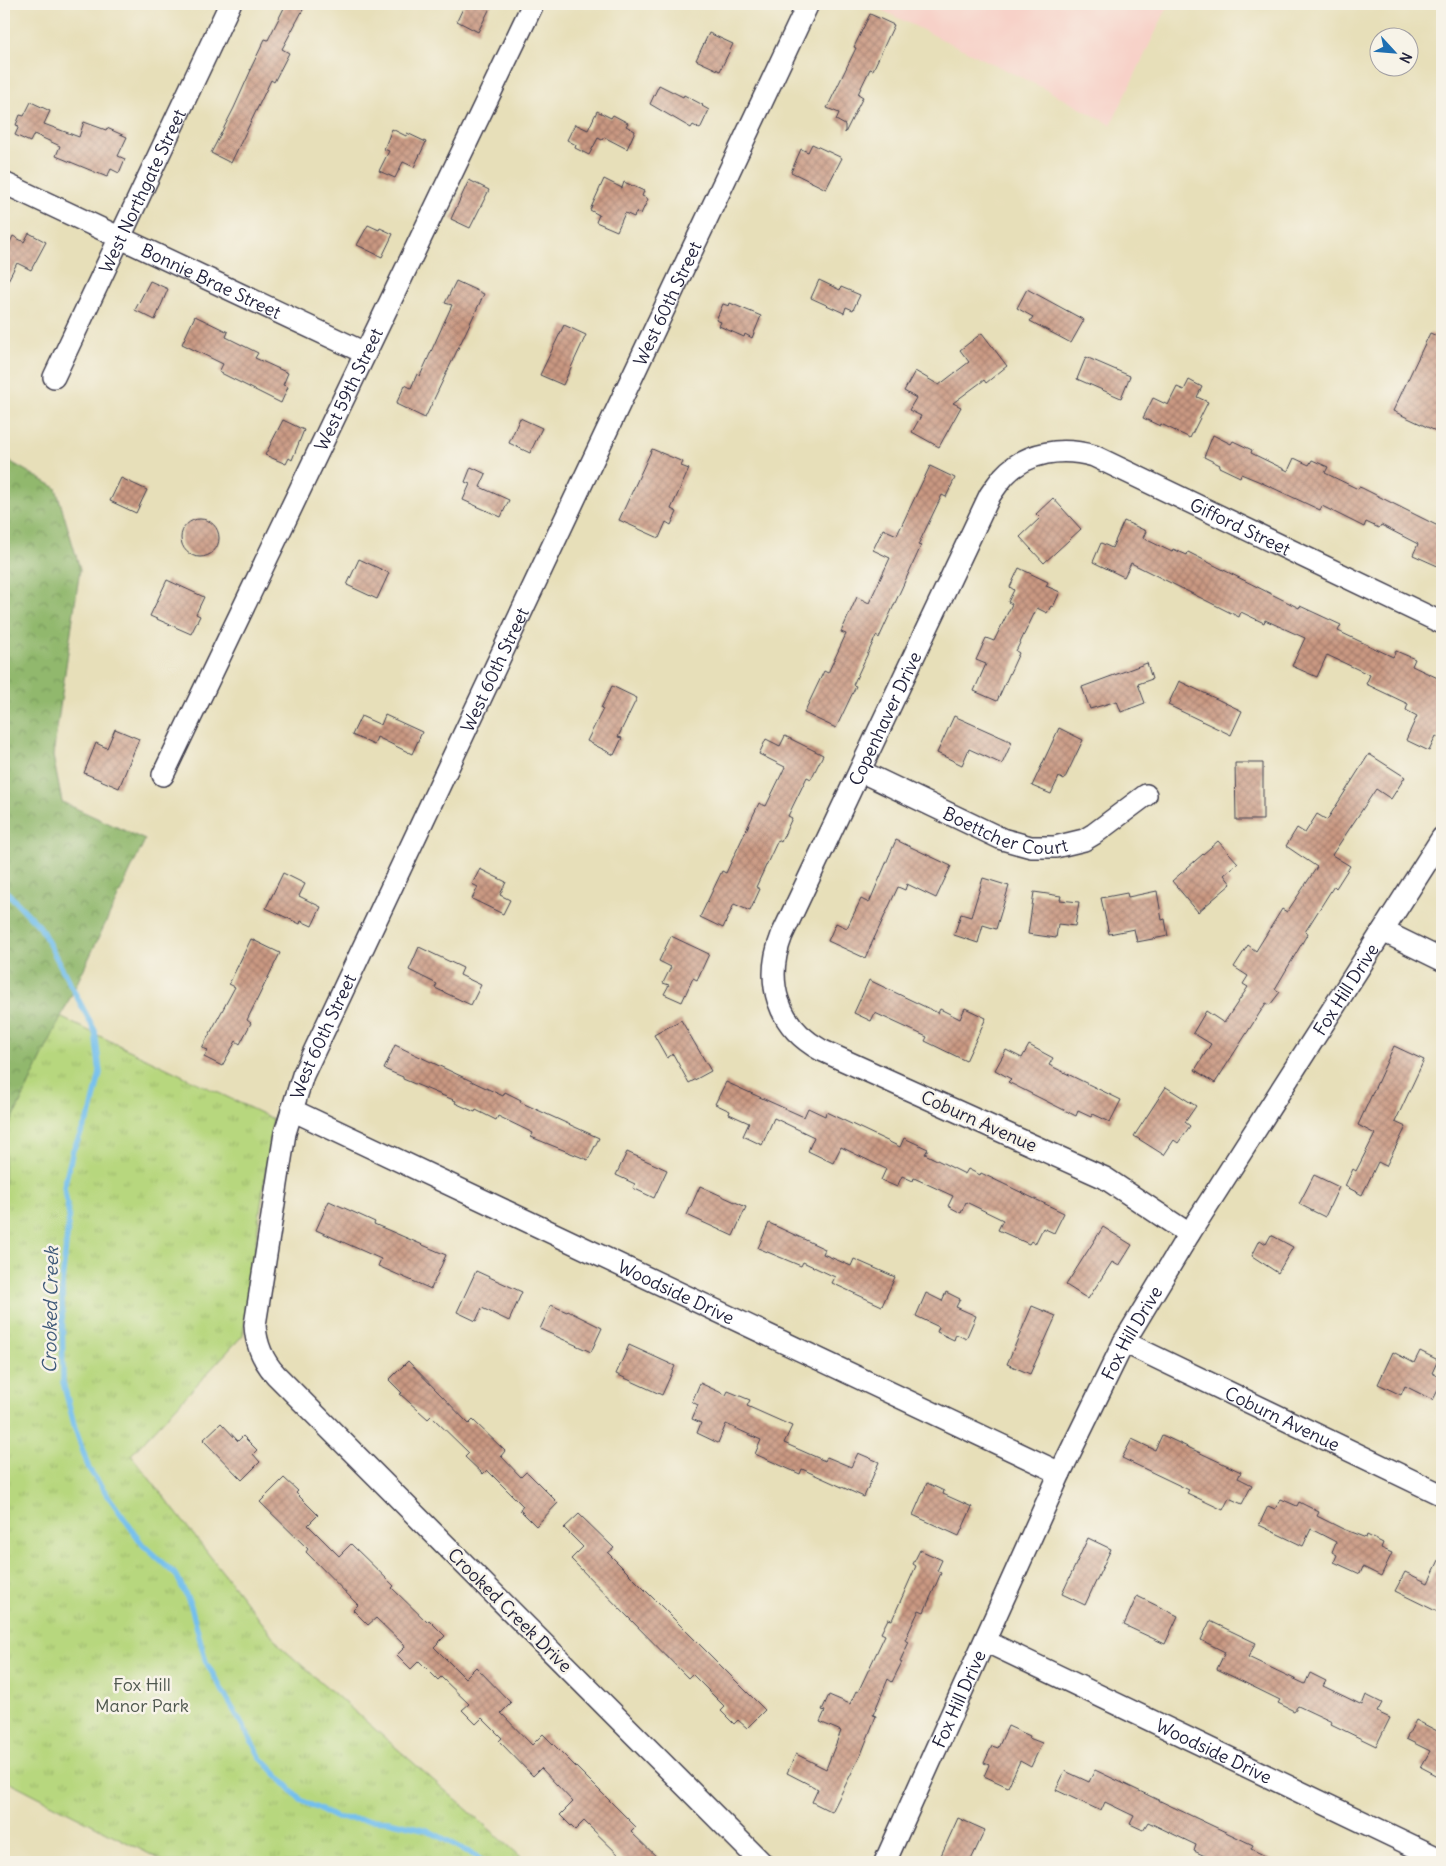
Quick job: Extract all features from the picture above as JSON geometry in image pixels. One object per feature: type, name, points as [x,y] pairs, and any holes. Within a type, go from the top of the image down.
[{"type":"street","name":"West Northgate Street","points":[[54,376],[230,4]]},
{"type":"street","name":"West 59th Street","points":[[163,775],[533,4]]},
{"type":"street","name":"West 60th Street","points":[[262,1355],[257,1343],[255,1325],[282,1152],[303,1075],[808,4]]},
{"type":"street","name":"Bonnie Brae Street","points":[[4,183],[365,353]]},
{"type":"street","name":"Gifford Street","points":[[1036,456],[1064,450],[1094,456],[1442,622]]},
{"type":"street","name":"Copenhaver Drive","points":[[778,1001],[774,972],[776,952],[990,495],[1003,477],[1015,467],[1036,456]]},
{"type":"street","name":"Boettcher Court","points":[[860,771],[1002,839],[1030,847],[1055,847],[1084,840],[1146,795]]},
{"type":"street","name":"Fox Hill Drive","points":[[885,1862],[1060,1473],[1124,1342],[1190,1234],[1442,838]]},
{"type":"street","points":[[1383,931],[1442,960]]},
{"type":"street","name":"Coburn Avenue","points":[[778,1001],[784,1015],[793,1028],[816,1048],[1105,1178],[1190,1234]]},
{"type":"street","name":"Woodside Drive","points":[[292,1110],[1060,1473]]},
{"type":"street","name":"Coburn Avenue","points":[[1124,1342],[1442,1495]]},
{"type":"street","name":"Crooked Creek Drive","points":[[262,1355],[268,1366],[283,1382],[761,1862]]},
{"type":"street","name":"Woodside Drive","points":[[985,1641],[1442,1860]]},
{"type":"shaded area","points":[[869,4],[1169,4],[1111,125],[1047,90]]},
{"type":"green space","points":[[4,458],[56,488],[80,569],[53,756],[62,802],[145,840],[4,1137]]},
{"type":"green space","name":"Fox Hill Manor Park","points":[[60,1017],[273,1119],[243,1335],[131,1455],[282,1648],[527,1862],[165,1862],[4,1779],[4,1137]]},
{"type":"building","points":[[286,4],[306,4],[282,49],[289,53],[274,82],[271,80],[231,163],[211,153],[234,108],[265,39],[268,40]]},
{"type":"building","points":[[465,4],[492,4],[478,32],[457,21]]},
{"type":"building","points":[[870,14],[894,25],[873,70],[870,69],[858,94],[863,97],[845,133],[845,125],[836,120],[839,113],[827,108]]},
{"type":"building","points":[[709,33],[733,44],[720,71],[696,60]]},
{"type":"building","points":[[659,85],[683,97],[684,95],[709,110],[700,129],[693,125],[691,128],[650,104]]},
{"type":"building","points":[[31,102],[50,111],[44,124],[79,137],[84,122],[106,130],[107,128],[127,137],[118,156],[125,159],[119,173],[111,169],[107,177],[56,156],[60,146],[34,134],[30,142],[15,135],[19,126],[16,125],[20,115],[24,116]]},
{"type":"building","points":[[597,111],[611,118],[613,115],[628,123],[626,126],[635,131],[627,149],[604,137],[602,140],[598,138],[589,155],[575,148],[576,145],[567,140],[575,124],[588,130]]},
{"type":"building","points":[[392,129],[406,136],[407,133],[426,142],[414,167],[403,162],[395,178],[379,171],[389,151],[384,149]]},
{"type":"building","points":[[812,144],[842,158],[826,189],[791,172],[801,149],[808,152]]},
{"type":"building","points":[[604,179],[622,188],[624,182],[644,191],[642,196],[648,199],[641,214],[636,212],[634,217],[625,213],[617,231],[596,222],[599,215],[590,210]]},
{"type":"building","points":[[469,180],[489,190],[470,228],[451,219]]},
{"type":"building","points":[[368,225],[393,234],[382,257],[357,245]]},
{"type":"building","points":[[29,233],[46,242],[31,270],[17,263],[4,288],[4,255],[13,236],[24,242]]},
{"type":"building","points":[[819,280],[840,290],[841,287],[860,295],[853,310],[846,307],[844,313],[811,298]]},
{"type":"building","points":[[150,281],[168,289],[155,320],[135,310]]},
{"type":"building","points":[[456,281],[484,294],[425,418],[396,404],[405,385],[411,388],[417,374],[420,376],[452,305],[445,303]]},
{"type":"building","points":[[1027,289],[1084,320],[1071,343],[1030,321],[1033,317],[1017,308]]},
{"type":"building","points":[[730,303],[761,316],[752,338],[745,334],[744,337],[719,326],[721,322],[716,320],[723,304],[729,306]]},
{"type":"building","points":[[195,316],[228,332],[226,337],[258,353],[255,358],[288,373],[283,385],[288,387],[281,403],[219,372],[223,364],[182,344]]},
{"type":"building","points":[[564,325],[586,335],[563,385],[540,375]]},
{"type":"building","points":[[982,333],[1007,366],[986,383],[984,380],[953,403],[961,407],[939,447],[912,432],[921,416],[909,410],[916,398],[904,391],[915,371],[939,385],[969,362],[960,350]]},
{"type":"building","points":[[1430,333],[1442,338],[1442,434],[1393,411]]},
{"type":"building","points":[[1086,357],[1130,376],[1121,398],[1077,379]]},
{"type":"building","points":[[1189,380],[1202,387],[1197,397],[1208,402],[1190,438],[1161,424],[1160,426],[1143,418],[1153,398],[1168,405],[1177,387],[1184,390]]},
{"type":"building","points":[[520,418],[542,428],[530,453],[509,443]]},
{"type":"building","points":[[283,420],[304,430],[292,460],[289,458],[286,464],[265,455]]},
{"type":"building","points":[[1213,435],[1231,444],[1233,441],[1252,450],[1251,453],[1288,471],[1294,458],[1309,465],[1312,460],[1328,467],[1325,473],[1358,489],[1359,487],[1362,488],[1442,528],[1442,568],[1413,555],[1418,544],[1381,525],[1379,528],[1366,522],[1364,527],[1322,506],[1320,510],[1258,481],[1241,474],[1240,477],[1219,467],[1220,465],[1204,457]]},
{"type":"building","points":[[652,449],[683,462],[681,466],[689,469],[671,509],[677,512],[671,525],[666,522],[659,538],[619,520]]},
{"type":"building","points":[[930,466],[955,478],[946,497],[942,495],[918,545],[921,546],[879,638],[876,636],[853,685],[856,686],[836,728],[804,713],[824,671],[828,673],[846,634],[841,632],[857,597],[869,603],[890,558],[873,550],[883,529],[897,535]]},
{"type":"building","points":[[471,467],[486,474],[480,487],[509,500],[501,517],[463,500],[470,484],[465,482]]},
{"type":"building","points":[[121,478],[147,490],[136,513],[110,501]]},
{"type":"building","points":[[1053,498],[1081,529],[1044,563],[1020,537],[1040,518],[1036,514]]},
{"type":"building","points":[[200,519],[214,524],[219,538],[214,552],[200,557],[186,552],[181,538],[186,524]]},
{"type":"building","points":[[1124,521],[1146,531],[1143,538],[1172,552],[1173,549],[1187,555],[1188,552],[1299,608],[1300,606],[1341,625],[1338,631],[1393,657],[1396,651],[1415,659],[1412,666],[1442,680],[1442,739],[1436,736],[1429,751],[1406,740],[1417,716],[1406,710],[1408,704],[1366,684],[1370,675],[1327,655],[1317,677],[1292,666],[1305,638],[1265,620],[1264,623],[1241,612],[1239,617],[1131,563],[1124,577],[1093,562],[1101,543],[1112,548]]},
{"type":"building","points":[[359,559],[389,573],[377,599],[347,585]]},
{"type":"building","points":[[1019,568],[1048,582],[1046,586],[1060,592],[1053,607],[1051,606],[1047,613],[1037,608],[1016,651],[1019,653],[997,701],[974,691],[986,664],[976,660],[986,638],[994,641],[1012,604],[1008,602],[1014,590],[1010,587]]},
{"type":"building","points":[[167,580],[204,597],[196,614],[200,616],[191,634],[150,616]]},
{"type":"building","points":[[1147,663],[1152,679],[1138,684],[1145,703],[1121,712],[1117,701],[1090,709],[1082,687]]},
{"type":"building","points":[[1179,681],[1242,711],[1231,735],[1168,705]]},
{"type":"building","points":[[612,686],[637,698],[618,737],[622,738],[614,755],[587,741]]},
{"type":"building","points":[[385,715],[422,732],[412,754],[377,737],[374,745],[352,735],[361,716],[381,725]]},
{"type":"building","points":[[954,716],[1012,742],[1002,764],[969,749],[962,765],[937,753]]},
{"type":"building","points":[[1059,728],[1083,740],[1064,780],[1059,777],[1051,794],[1032,786]]},
{"type":"building","points":[[115,729],[139,739],[119,788],[84,773],[96,743],[107,748]]},
{"type":"building","points":[[785,736],[823,755],[811,779],[807,777],[788,816],[792,818],[781,842],[778,840],[756,887],[760,889],[750,911],[734,904],[723,928],[700,917],[722,871],[726,873],[759,803],[766,806],[785,767],[759,754],[766,739],[780,746]]},
{"type":"building","points":[[1369,754],[1405,777],[1391,799],[1376,789],[1332,855],[1350,866],[1336,888],[1334,886],[1305,932],[1308,933],[1275,989],[1280,992],[1270,1005],[1266,1003],[1215,1083],[1195,1070],[1211,1044],[1193,1033],[1206,1011],[1224,1023],[1248,987],[1243,984],[1248,976],[1234,967],[1248,945],[1256,951],[1282,909],[1287,912],[1317,867],[1286,846],[1297,828],[1305,833],[1317,814],[1327,820]]},
{"type":"building","points":[[1235,763],[1263,763],[1263,820],[1236,820]]},
{"type":"building","points":[[896,840],[951,866],[936,898],[907,884],[905,890],[898,887],[865,958],[828,941],[836,923],[847,928],[861,899],[869,903]]},
{"type":"building","points":[[1218,841],[1238,863],[1224,875],[1231,884],[1198,912],[1172,881]]},
{"type":"building","points":[[480,869],[506,882],[500,895],[510,900],[503,914],[472,899],[478,887],[472,884]]},
{"type":"building","points":[[283,873],[305,884],[299,896],[321,907],[312,926],[301,921],[300,924],[266,908]]},
{"type":"building","points":[[983,878],[1009,886],[996,929],[983,925],[978,943],[954,935],[961,914],[971,917]]},
{"type":"building","points":[[1157,891],[1162,920],[1165,919],[1168,936],[1137,942],[1134,929],[1109,934],[1101,898],[1127,893],[1128,897]]},
{"type":"building","points":[[1034,892],[1061,896],[1060,900],[1079,902],[1075,926],[1058,924],[1056,938],[1028,934]]},
{"type":"building","points":[[671,936],[709,954],[697,980],[693,978],[682,1002],[664,994],[669,985],[663,983],[671,967],[659,961]]},
{"type":"building","points":[[251,939],[280,953],[247,1020],[251,1023],[240,1044],[236,1041],[222,1066],[204,1057],[208,1050],[202,1048],[235,987],[229,984]]},
{"type":"building","points":[[419,947],[463,968],[460,975],[481,985],[471,1005],[435,988],[437,984],[409,970]]},
{"type":"building","points":[[869,980],[938,1013],[940,1009],[960,1019],[965,1008],[986,1018],[966,1061],[925,1041],[927,1037],[875,1013],[871,1021],[854,1013]]},
{"type":"building","points":[[681,1020],[711,1071],[689,1083],[673,1054],[667,1058],[654,1035]]},
{"type":"building","points":[[395,1045],[503,1096],[505,1092],[521,1100],[520,1102],[599,1138],[588,1160],[531,1137],[533,1133],[498,1116],[496,1120],[476,1110],[475,1112],[455,1103],[456,1101],[384,1069]]},
{"type":"building","points":[[1029,1045],[1053,1058],[1049,1065],[1121,1100],[1110,1122],[1093,1114],[1091,1117],[1078,1111],[1076,1116],[1008,1082],[1011,1079],[995,1070],[1006,1050],[1022,1058]]},
{"type":"building","points":[[1394,1046],[1424,1060],[1395,1122],[1406,1127],[1386,1166],[1378,1162],[1362,1195],[1345,1186],[1353,1169],[1356,1171],[1375,1134],[1358,1125]]},
{"type":"building","points":[[726,1082],[804,1117],[808,1108],[825,1116],[826,1112],[900,1147],[904,1138],[928,1149],[925,1154],[965,1174],[968,1169],[980,1175],[981,1173],[1064,1213],[1054,1233],[1043,1228],[1035,1244],[1031,1241],[1029,1244],[998,1230],[1003,1220],[966,1202],[961,1213],[948,1206],[953,1196],[914,1178],[913,1181],[902,1176],[897,1187],[881,1180],[886,1169],[841,1147],[833,1163],[808,1151],[814,1137],[774,1118],[762,1145],[743,1136],[749,1123],[729,1114],[730,1111],[715,1104]]},
{"type":"building","points":[[1166,1087],[1196,1106],[1185,1122],[1190,1126],[1178,1143],[1174,1140],[1164,1155],[1134,1136]]},
{"type":"building","points":[[627,1152],[667,1170],[654,1198],[633,1188],[635,1184],[616,1175]]},
{"type":"building","points":[[1314,1175],[1339,1187],[1325,1217],[1299,1204]]},
{"type":"building","points":[[700,1186],[746,1207],[733,1236],[687,1215]]},
{"type":"building","points":[[329,1201],[375,1222],[374,1224],[446,1255],[431,1289],[378,1266],[381,1259],[316,1230]]},
{"type":"building","points":[[769,1223],[825,1249],[823,1254],[851,1266],[854,1259],[895,1277],[882,1306],[832,1283],[835,1277],[803,1262],[801,1266],[758,1248]]},
{"type":"building","points":[[1103,1227],[1132,1245],[1119,1266],[1112,1262],[1088,1299],[1066,1285]]},
{"type":"building","points":[[1271,1235],[1293,1247],[1278,1273],[1252,1256],[1260,1240],[1266,1244]]},
{"type":"building","points":[[476,1271],[522,1292],[509,1321],[482,1308],[476,1321],[457,1312]]},
{"type":"building","points":[[946,1292],[960,1299],[956,1307],[976,1316],[966,1339],[956,1334],[954,1340],[937,1332],[939,1327],[916,1316],[926,1293],[942,1301]]},
{"type":"building","points":[[551,1305],[568,1311],[602,1328],[591,1352],[540,1329]]},
{"type":"building","points":[[1032,1306],[1056,1316],[1030,1374],[1007,1364]]},
{"type":"building","points":[[629,1345],[675,1366],[662,1395],[616,1374]]},
{"type":"building","points":[[1420,1351],[1438,1360],[1432,1373],[1442,1378],[1442,1382],[1433,1400],[1405,1386],[1401,1395],[1378,1384],[1393,1352],[1414,1363]]},
{"type":"building","points":[[408,1361],[469,1424],[473,1420],[505,1451],[501,1456],[521,1477],[526,1472],[528,1473],[558,1503],[536,1526],[520,1510],[523,1506],[487,1470],[483,1474],[465,1457],[469,1453],[431,1416],[428,1419],[400,1394],[402,1393],[389,1380]]},
{"type":"building","points":[[700,1383],[726,1395],[728,1391],[750,1400],[747,1406],[792,1426],[784,1443],[825,1461],[827,1457],[851,1467],[858,1453],[879,1462],[864,1497],[802,1469],[800,1474],[755,1454],[761,1440],[726,1424],[718,1443],[697,1433],[701,1423],[692,1419],[698,1405],[692,1402]]},
{"type":"building","points":[[221,1423],[238,1441],[243,1436],[257,1450],[253,1454],[260,1462],[242,1480],[203,1440]]},
{"type":"building","points":[[1162,1435],[1241,1472],[1238,1478],[1252,1485],[1242,1504],[1229,1498],[1223,1510],[1187,1493],[1189,1490],[1122,1458],[1132,1439],[1155,1450]]},
{"type":"building","points":[[284,1478],[298,1491],[296,1493],[318,1515],[308,1525],[339,1556],[351,1544],[394,1586],[392,1588],[427,1622],[429,1620],[445,1636],[434,1647],[465,1678],[476,1667],[511,1703],[501,1713],[532,1745],[543,1734],[636,1827],[631,1832],[662,1862],[626,1862],[584,1821],[575,1830],[560,1815],[573,1802],[541,1768],[533,1776],[499,1741],[502,1738],[482,1718],[476,1724],[462,1710],[469,1704],[441,1677],[438,1680],[419,1661],[411,1669],[397,1655],[405,1647],[404,1645],[376,1618],[368,1625],[353,1610],[358,1605],[306,1552],[308,1549],[260,1502]]},
{"type":"building","points":[[927,1483],[944,1491],[943,1494],[972,1507],[959,1536],[913,1515]]},
{"type":"building","points":[[1281,1499],[1297,1506],[1299,1502],[1319,1512],[1317,1516],[1343,1529],[1366,1538],[1367,1535],[1383,1543],[1381,1548],[1392,1553],[1381,1576],[1363,1567],[1360,1574],[1334,1562],[1337,1555],[1332,1552],[1336,1542],[1311,1529],[1303,1546],[1259,1525],[1268,1506],[1275,1509]]},
{"type":"building","points":[[579,1514],[614,1548],[608,1553],[765,1710],[747,1728],[738,1720],[734,1724],[721,1711],[725,1707],[692,1674],[688,1678],[571,1559],[583,1547],[564,1528]]},
{"type":"building","points":[[1088,1538],[1111,1549],[1085,1605],[1062,1594]]},
{"type":"building","points":[[920,1550],[942,1560],[937,1571],[941,1573],[924,1612],[919,1610],[905,1640],[909,1642],[900,1661],[902,1662],[892,1682],[888,1679],[873,1715],[876,1716],[862,1752],[832,1812],[812,1802],[818,1789],[787,1773],[796,1754],[826,1769],[841,1731],[820,1722],[825,1711],[822,1710],[829,1695],[850,1704],[856,1691],[858,1692],[885,1635],[881,1633],[888,1619],[892,1620],[916,1566],[913,1564]]},
{"type":"building","points":[[1442,1554],[1442,1614],[1395,1591],[1405,1572],[1428,1583]]},
{"type":"building","points":[[1137,1596],[1178,1616],[1165,1644],[1124,1625]]},
{"type":"building","points":[[1210,1621],[1256,1643],[1248,1657],[1305,1684],[1310,1673],[1326,1681],[1323,1686],[1362,1705],[1366,1695],[1382,1703],[1377,1712],[1390,1718],[1376,1746],[1298,1706],[1294,1711],[1278,1703],[1280,1700],[1217,1669],[1225,1652],[1201,1640]]},
{"type":"building","points":[[1416,1720],[1439,1732],[1442,1726],[1442,1778],[1421,1767],[1430,1751],[1406,1739]]},
{"type":"building","points":[[1008,1726],[1042,1743],[1031,1767],[1020,1761],[1008,1787],[984,1776],[989,1765],[984,1763],[992,1746],[998,1748]]},
{"type":"building","points":[[1095,1770],[1253,1845],[1251,1849],[1278,1862],[1218,1862],[1194,1851],[1196,1845],[1148,1822],[1143,1830],[1130,1824],[1134,1816],[1105,1802],[1101,1811],[1056,1790],[1065,1771],[1089,1782]]},
{"type":"building","points":[[958,1818],[985,1830],[970,1862],[938,1862]]},
{"type":"waterway","name":"Crooked Creek","points":[[4,889],[40,927],[95,1031],[100,1073],[91,1112],[73,1150],[64,1187],[69,1216],[62,1282],[63,1382],[75,1428],[89,1469],[143,1545],[177,1576],[191,1606],[206,1662],[261,1758],[301,1800],[337,1818],[389,1821],[427,1830],[476,1856],[483,1862]]}]
